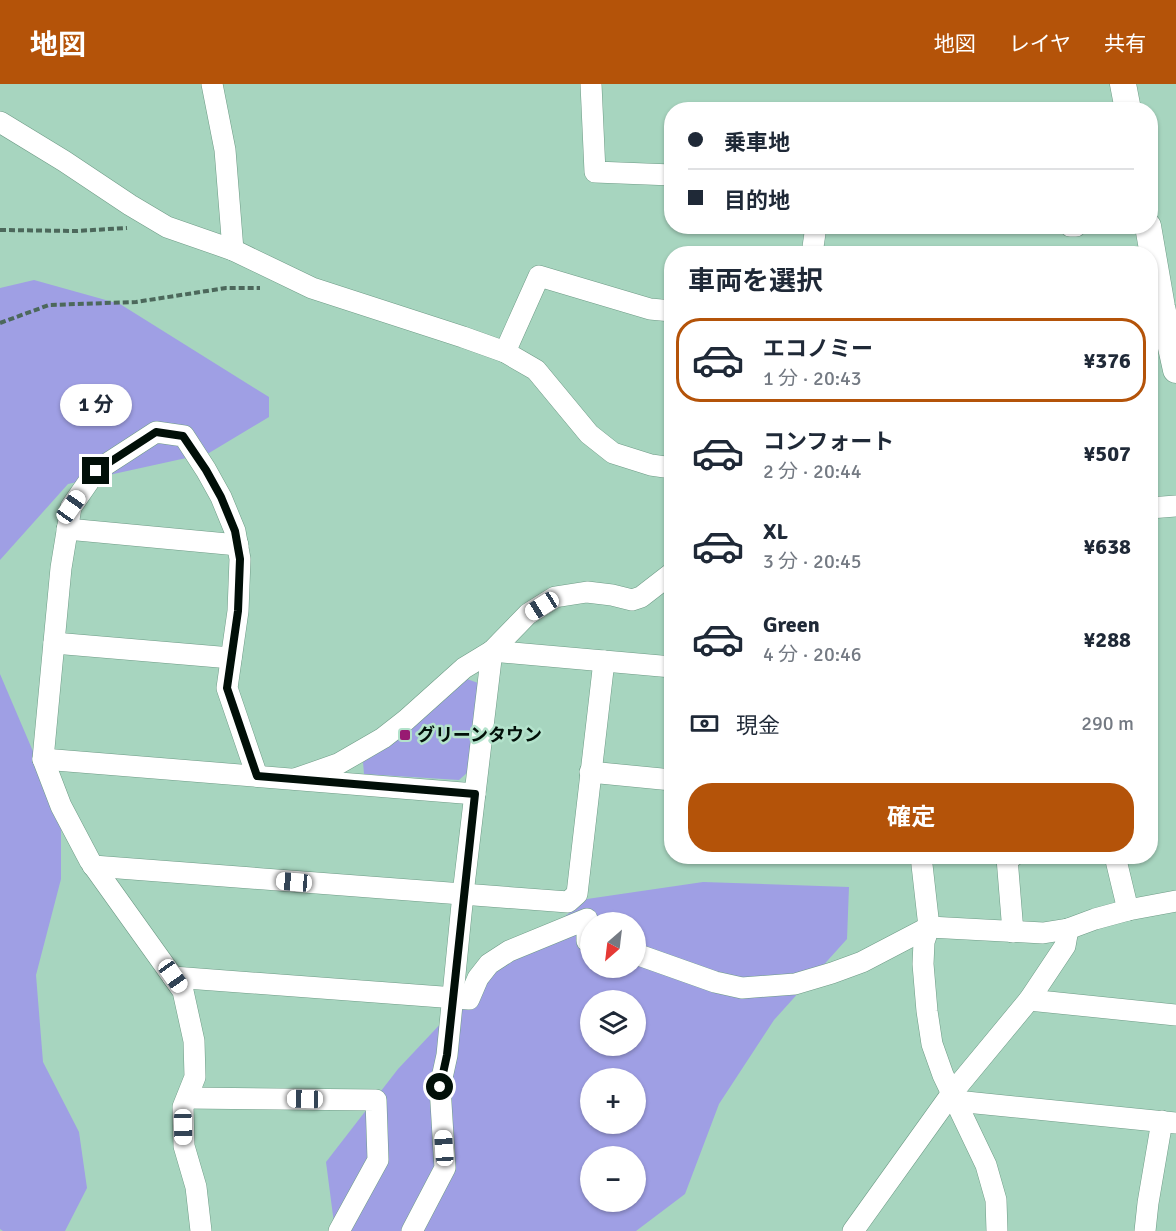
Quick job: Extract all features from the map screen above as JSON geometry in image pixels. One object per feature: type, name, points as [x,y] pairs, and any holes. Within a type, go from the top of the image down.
[{"type":"street","points":[[212,84],[225,150],[233,250]]},
{"type":"street","points":[[591,84],[595,171],[664,175]]},
{"type":"street","points":[[1123,84],[1126,102]]},
{"type":"street","points":[[0,122],[167,226],[233,250],[312,288],[505,352],[536,370],[589,434],[613,453],[664,467]]},
{"type":"street","points":[[505,352],[539,276],[650,309],[664,310]]},
{"type":"street","points":[[1158,288],[1169,305],[1176,370]]},
{"type":"street","points":[[201,1231],[196,1186],[184,1146],[183,1107],[195,1077],[194,1041],[183,991],[93,866],[61,806],[43,759],[61,568],[71,507],[96,471],[156,432],[183,436],[221,497],[235,531],[240,559],[238,611],[227,688],[257,776]]},
{"type":"street","points":[[1158,507],[1176,506]]},
{"type":"street","points":[[67,529],[238,545]]},
{"type":"street","points":[[295,779],[338,764],[383,738],[464,668],[492,651],[528,614],[555,597],[587,592],[632,600],[641,597],[664,579]]},
{"type":"street","points":[[54,643],[231,658]]},
{"type":"street","points":[[492,651],[664,666]]},
{"type":"street","points":[[412,1231],[445,1168],[440,1087],[447,1055],[492,651]]},
{"type":"street","points":[[93,866],[568,902],[577,894],[604,661]]},
{"type":"street","points":[[43,759],[475,794]]},
{"type":"street","points":[[590,772],[664,779]]},
{"type":"street","points":[[922,864],[929,927],[924,942],[923,964],[932,1044],[943,1075],[986,1165],[996,1200],[997,1231]]},
{"type":"street","points":[[1007,864],[1013,932]]},
{"type":"street","points":[[1117,864],[1128,910]]},
{"type":"street","points":[[646,958],[716,982],[742,988],[795,984],[862,962],[929,927],[1043,933],[1068,929],[1128,910],[1176,901]]},
{"type":"street","points":[[173,976],[469,999],[478,978],[489,964],[509,951],[580,922]]},
{"type":"street","points":[[853,1231],[1029,1000],[1065,946],[1068,929]]},
{"type":"street","points":[[1029,1000],[1176,1015]]},
{"type":"street","points":[[954,1097],[1169,1122],[1148,1203],[1145,1231]]},
{"type":"street","points":[[187,1098],[376,1100],[378,1160],[339,1231]]},
{"type":"path","points":[[0,230],[76,231],[167,226]]},
{"type":"path","points":[[0,324],[49,305],[136,302],[226,288],[269,288]]},
{"type":"shaded area","points":[[34,280],[120,304],[269,397],[269,417],[209,453],[68,484],[0,560],[0,288]]},
{"type":"shaded area","points":[[0,674],[61,817],[61,879],[36,975],[43,1062],[79,1132],[87,1188],[65,1231],[3,1231],[0,1229]]},
{"type":"shaded area","points":[[467,679],[478,683],[468,772],[459,780],[364,774],[363,762],[386,748]]},
{"type":"shaded area","points":[[703,882],[849,887],[847,939],[774,1020],[719,1104],[685,1194],[636,1231],[335,1231],[326,1162],[398,1069],[477,985],[587,899]]},
{"type":"place","name":"グリーンタウン","points":[[405,735]]},
{"type":"route","points":[[96,471],[156,432],[183,436],[221,497],[235,531],[240,559],[238,611],[227,688],[257,776],[475,794],[447,1055],[440,1087]]}]
